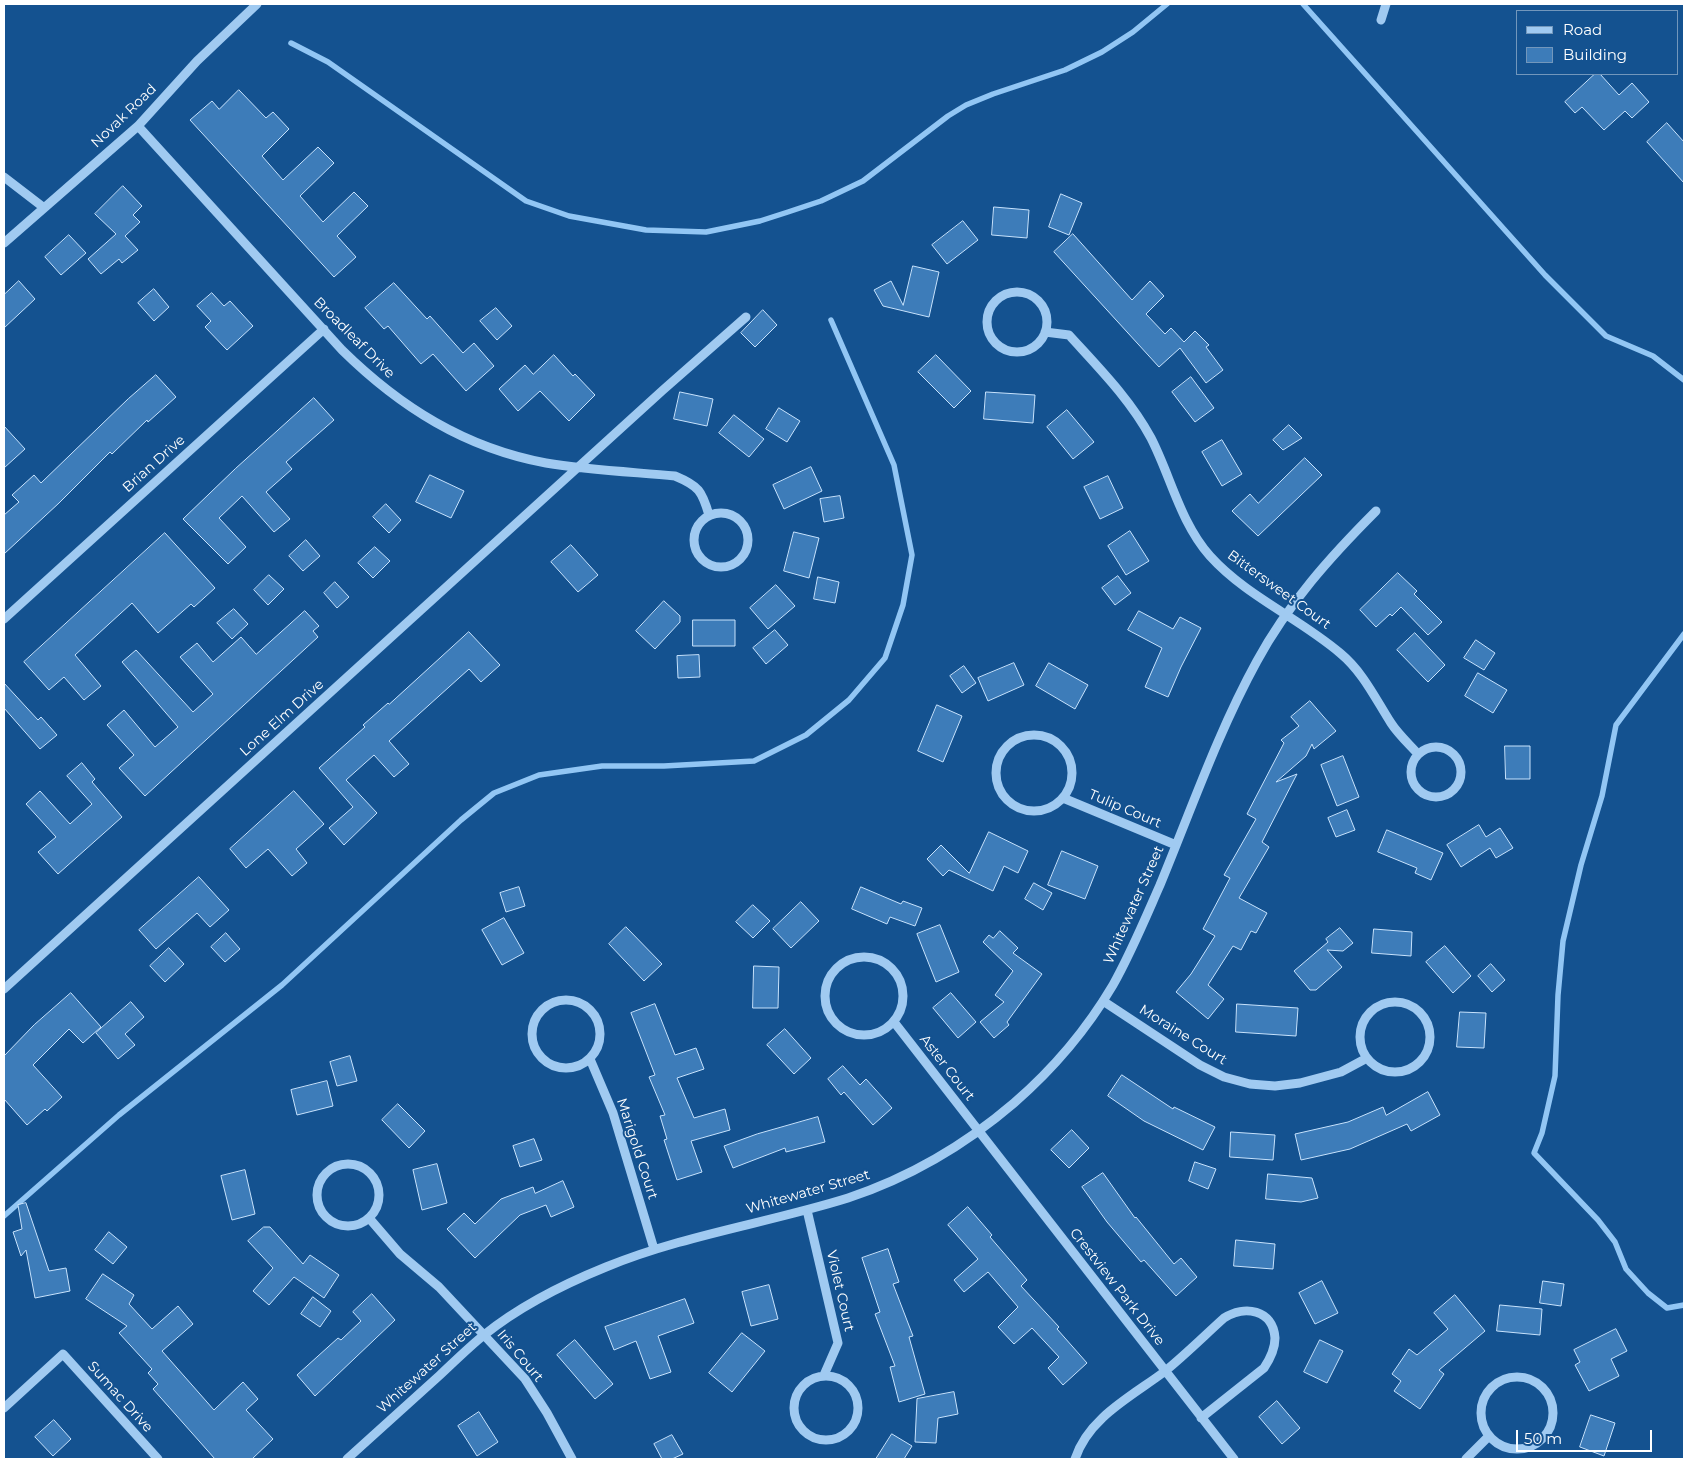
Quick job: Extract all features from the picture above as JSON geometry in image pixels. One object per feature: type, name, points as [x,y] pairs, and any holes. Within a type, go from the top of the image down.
[{"type":"street","name":"Novak Road","points":[[4,243],[138,126],[197,60],[257,4]]},
{"type":"street","points":[[1381,20],[1386,4]]},
{"type":"street","name":"Broadleaf Drive","points":[[138,126],[324,329],[366,373],[395,397],[433,422],[505,453],[579,467],[675,476],[694,483],[704,498],[709,515]]},
{"type":"street","points":[[4,176],[43,207]]},
{"type":"street","points":[[1018,292],[1027,294],[1035,298],[1042,305],[1047,323],[1045,332],[1041,340],[1034,347],[1016,352],[1006,350],[998,346],[988,330],[987,320],[989,311],[993,303],[1000,297],[1018,292]]},
{"type":"street","name":"Lone Elm Drive","points":[[4,989],[746,317]]},
{"type":"street","name":"Brian Drive","points":[[4,619],[324,329]]},
{"type":"street","name":"Bittersweet Court","points":[[1045,332],[1069,335],[1137,413],[1151,439],[1193,533],[1210,555],[1231,576],[1342,654],[1360,674],[1392,725],[1418,754]]},
{"type":"street","name":"Whitewater Street","points":[[347,1459],[484,1335],[521,1309],[603,1268],[654,1249],[806,1210],[851,1197],[892,1181],[937,1158],[979,1131],[1015,1102],[1052,1067],[1080,1032],[1103,1001],[1134,945],[1233,709],[1257,661],[1286,614],[1305,588],[1333,554],[1376,511]]},
{"type":"street","points":[[727,513],[735,516],[742,522],[746,530],[748,547],[744,555],[737,562],[729,566],[720,567],[712,565],[704,560],[694,545],[694,536],[697,528],[702,520],[709,515],[727,513]]},
{"type":"street","points":[[1032,734],[1054,740],[1068,756],[1072,767],[1070,783],[1063,798],[1054,806],[1037,811],[1019,809],[1009,803],[1001,794],[996,783],[995,771],[998,759],[1004,749],[1012,741],[1032,734]]},
{"type":"street","points":[[1433,747],[1449,750],[1460,762],[1462,770],[1461,779],[1457,786],[1444,796],[1427,796],[1420,792],[1411,778],[1413,761],[1418,754],[1425,749],[1433,747]]},
{"type":"street","name":"Tulip Court","points":[[1063,798],[1176,845]]},
{"type":"street","points":[[866,956],[878,959],[889,965],[897,975],[902,986],[903,999],[900,1011],[894,1022],[883,1030],[871,1035],[845,1030],[834,1022],[828,1010],[825,997],[826,984],[832,972],[842,963],[853,958],[866,956]]},
{"type":"street","points":[[566,1000],[585,1006],[593,1013],[598,1021],[600,1041],[596,1051],[590,1058],[581,1065],[559,1068],[540,1056],[532,1035],[534,1024],[539,1014],[547,1006],[566,1000]]},
{"type":"street","name":"Moraine Court","points":[[1103,1001],[1200,1065],[1224,1077],[1250,1084],[1275,1086],[1300,1083],[1341,1072],[1367,1058]]},
{"type":"street","points":[[1397,1002],[1408,1005],[1418,1011],[1425,1019],[1429,1030],[1429,1042],[1426,1053],[1419,1062],[1409,1069],[1398,1072],[1387,1071],[1376,1066],[1367,1058],[1362,1048],[1360,1037],[1362,1026],[1367,1016],[1375,1008],[1386,1003],[1397,1002]]},
{"type":"street","name":"Aster Court","points":[[894,1022],[979,1131]]},
{"type":"street","name":"Marigold Court","points":[[590,1058],[612,1113],[654,1249]]},
{"type":"street","name":"Crestview Park Drive","points":[[979,1131],[1234,1459]]},
{"type":"street","points":[[348,1164],[359,1166],[368,1171],[375,1179],[379,1189],[379,1199],[376,1209],[369,1218],[361,1223],[342,1225],[326,1215],[320,1207],[318,1188],[328,1171],[348,1164]]},
{"type":"street","name":"Violet Court","points":[[806,1210],[838,1344],[824,1376]]},
{"type":"street","name":"Iris Court","points":[[369,1218],[400,1254],[439,1286],[524,1379],[548,1413],[572,1459]]},
{"type":"street","points":[[1076,1459],[1087,1436],[1103,1417],[1164,1371],[1224,1318],[1232,1312],[1250,1310],[1258,1312],[1269,1321],[1274,1332],[1274,1348],[1271,1358],[1264,1368],[1201,1418]]},
{"type":"street","name":"Sumac Drive","points":[[4,1408],[63,1354],[158,1459]]},
{"type":"street","points":[[824,1376],[835,1377],[845,1381],[853,1389],[858,1399],[859,1410],[856,1421],[850,1430],[841,1437],[831,1440],[820,1440],[806,1433],[797,1421],[794,1411],[798,1391],[805,1383],[814,1378],[824,1376]]},
{"type":"street","points":[[1519,1377],[1529,1379],[1539,1385],[1547,1394],[1552,1405],[1549,1428],[1542,1438],[1533,1445],[1522,1448],[1510,1448],[1499,1444],[1489,1436],[1482,1422],[1481,1407],[1484,1397],[1498,1381],[1519,1377]]},
{"type":"street","points":[[1466,1459],[1489,1436]]},
{"type":"building","points":[[1594,75],[1601,75],[1619,95],[1632,83],[1649,102],[1632,118],[1625,111],[1604,130],[1582,107],[1575,113],[1565,102]]},
{"type":"building","points":[[239,90],[266,118],[273,112],[289,129],[262,156],[283,180],[318,147],[334,163],[300,196],[323,222],[354,192],[368,206],[337,236],[356,257],[334,277],[190,120],[212,101],[219,109]]},
{"type":"building","points":[[1667,123],[1684,142],[1684,183],[1647,142]]},
{"type":"building","points":[[123,186],[142,206],[133,215],[140,222],[125,236],[138,250],[122,263],[119,259],[101,274],[88,259],[116,234],[95,214]]},
{"type":"building","points":[[1061,194],[1082,203],[1069,235],[1049,227]]},
{"type":"building","points":[[994,207],[1029,210],[1027,238],[992,235]]},
{"type":"building","points":[[963,221],[978,240],[947,264],[932,245]]},
{"type":"building","points":[[1073,234],[1132,300],[1150,281],[1164,296],[1146,314],[1165,334],[1171,328],[1184,342],[1195,331],[1209,345],[1206,347],[1223,370],[1206,383],[1180,348],[1159,367],[1054,252]]},
{"type":"building","points":[[69,235],[86,253],[61,275],[45,257]]},
{"type":"building","points":[[913,266],[939,272],[929,317],[883,306],[874,290],[891,281],[903,305]]},
{"type":"building","points":[[19,281],[35,299],[4,328],[4,295]]},
{"type":"building","points":[[394,283],[427,319],[430,316],[463,353],[474,343],[494,366],[466,391],[433,354],[421,364],[388,326],[384,329],[365,308]]},
{"type":"building","points":[[154,289],[169,307],[154,321],[138,303]]},
{"type":"building","points":[[212,293],[224,306],[230,301],[253,326],[227,350],[205,327],[211,321],[197,306]]},
{"type":"building","points":[[496,308],[512,326],[497,340],[480,321]]},
{"type":"building","points":[[763,310],[777,325],[755,347],[741,333]]},
{"type":"building","points":[[554,355],[573,376],[575,374],[595,395],[569,421],[540,391],[518,411],[499,389],[525,365],[533,374]]},
{"type":"building","points":[[936,355],[971,391],[954,408],[918,372]]},
{"type":"building","points":[[156,375],[176,397],[148,422],[147,420],[112,454],[110,452],[4,554],[4,515],[19,502],[12,495],[34,475],[41,483],[128,399]]},
{"type":"building","points":[[1191,377],[1214,408],[1195,422],[1172,392]]},
{"type":"building","points":[[680,392],[713,399],[707,426],[674,419]]},
{"type":"building","points":[[986,392],[1035,395],[1033,423],[984,419]]},
{"type":"building","points":[[314,398],[334,420],[286,462],[292,469],[266,492],[290,519],[274,532],[242,496],[219,518],[246,547],[228,564],[183,519]]},
{"type":"building","points":[[779,408],[800,421],[787,442],[766,429]]},
{"type":"building","points":[[1067,410],[1094,442],[1073,459],[1047,427]]},
{"type":"building","points":[[734,415],[764,439],[749,457],[719,433]]},
{"type":"building","points":[[1289,425],[1302,438],[1283,450],[1273,440]]},
{"type":"building","points":[[4,426],[25,449],[4,468]]},
{"type":"building","points":[[1222,440],[1242,474],[1222,486],[1202,452]]},
{"type":"building","points":[[1305,458],[1322,475],[1258,536],[1232,511],[1250,494],[1258,503]]},
{"type":"building","points":[[811,467],[822,491],[784,509],[773,485]]},
{"type":"building","points":[[430,475],[464,491],[451,518],[416,502]]},
{"type":"building","points":[[1108,476],[1123,508],[1100,519],[1084,487]]},
{"type":"building","points":[[840,496],[844,518],[824,522],[820,499]]},
{"type":"building","points":[[386,504],[401,520],[389,533],[373,517]]},
{"type":"building","points":[[1130,531],[1149,561],[1126,575],[1108,546]]},
{"type":"building","points":[[794,532],[819,538],[809,578],[784,571]]},
{"type":"building","points":[[165,533],[215,588],[194,607],[191,604],[158,633],[132,603],[75,655],[101,686],[84,700],[64,677],[49,690],[24,662]]},
{"type":"building","points":[[306,540],[320,556],[303,571],[289,556]]},
{"type":"building","points":[[571,545],[598,575],[578,592],[551,562]]},
{"type":"building","points":[[375,547],[390,561],[373,578],[358,563]]},
{"type":"building","points":[[1398,573],[1417,591],[1414,594],[1442,622],[1428,635],[1401,607],[1376,627],[1360,610]]},
{"type":"building","points":[[269,575],[284,589],[268,605],[254,590]]},
{"type":"building","points":[[1118,576],[1131,593],[1115,605],[1102,588]]},
{"type":"building","points":[[818,577],[839,582],[835,603],[814,599]]},
{"type":"building","points":[[335,582],[349,597],[337,608],[324,593]]},
{"type":"building","points":[[776,585],[795,606],[768,629],[750,608]]},
{"type":"building","points":[[664,601],[680,616],[680,622],[655,649],[636,631]]},
{"type":"building","points":[[234,609],[248,624],[232,639],[217,623]]},
{"type":"building","points":[[305,611],[319,626],[313,631],[318,637],[145,796],[119,768],[134,755],[107,725],[124,710],[155,747],[178,727],[122,662],[136,650],[193,712],[213,694],[180,657],[197,643],[213,662],[241,637],[256,654]]},
{"type":"building","points":[[1139,611],[1173,629],[1180,617],[1201,628],[1168,697],[1145,687],[1162,648],[1128,630]]},
{"type":"building","points":[[693,620],[735,620],[735,646],[693,646]]},
{"type":"building","points":[[775,630],[788,645],[766,664],[753,648]]},
{"type":"building","points":[[469,632],[500,665],[481,682],[469,669],[389,741],[409,764],[394,777],[374,755],[346,780],[377,813],[344,845],[329,828],[353,807],[319,768],[365,727],[363,725]]},
{"type":"building","points":[[1415,633],[1445,665],[1428,682],[1397,650]]},
{"type":"building","points":[[1476,640],[1495,653],[1484,670],[1464,658]]},
{"type":"building","points":[[699,655],[700,677],[678,678],[677,656]]},
{"type":"building","points":[[1014,663],[1024,685],[988,701],[978,678]]},
{"type":"building","points":[[1049,663],[1088,685],[1075,709],[1036,686]]},
{"type":"building","points":[[964,666],[976,683],[962,693],[950,676]]},
{"type":"building","points":[[1478,673],[1507,690],[1493,713],[1465,696]]},
{"type":"building","points":[[4,683],[38,720],[41,717],[57,735],[40,749],[4,708]]},
{"type":"building","points":[[1310,701],[1336,731],[1314,749],[1312,744],[1306,756],[1276,782],[1297,774],[1262,842],[1269,847],[1239,898],[1267,913],[1256,933],[1251,931],[1241,950],[1233,946],[1208,985],[1224,999],[1208,1019],[1176,992],[1191,974],[1215,936],[1203,929],[1230,878],[1224,875],[1256,819],[1247,814],[1284,743],[1281,740],[1299,726],[1291,717]]},
{"type":"building","points":[[937,705],[962,716],[943,762],[918,751]]},
{"type":"building","points":[[1505,746],[1530,746],[1530,779],[1506,779]]},
{"type":"building","points":[[1343,756],[1359,797],[1337,806],[1321,765]]},
{"type":"building","points":[[82,763],[95,779],[92,782],[122,817],[58,874],[38,852],[56,837],[26,804],[40,791],[70,824],[92,804],[67,776]]},
{"type":"building","points":[[294,791],[324,824],[296,849],[307,863],[292,876],[268,849],[246,868],[230,849]]},
{"type":"building","points":[[1347,810],[1355,830],[1336,837],[1328,818]]},
{"type":"building","points":[[1479,825],[1486,837],[1500,828],[1513,848],[1496,858],[1490,848],[1461,867],[1447,845]]},
{"type":"building","points":[[1387,830],[1443,853],[1431,880],[1415,873],[1417,868],[1378,852]]},
{"type":"building","points":[[989,832],[1028,851],[1018,873],[1004,866],[993,891],[949,870],[943,876],[927,859],[941,845],[969,873]]},
{"type":"building","points":[[1062,851],[1098,866],[1085,899],[1048,885]]},
{"type":"building","points":[[199,877],[229,910],[210,927],[197,913],[156,949],[139,930]]},
{"type":"building","points":[[1034,883],[1052,893],[1043,910],[1025,899]]},
{"type":"building","points":[[519,887],[525,906],[506,912],[500,893]]},
{"type":"building","points":[[861,887],[901,904],[903,901],[922,908],[915,926],[890,917],[887,924],[852,909]]},
{"type":"building","points":[[801,902],[819,921],[791,948],[773,929]]},
{"type":"building","points":[[753,905],[770,921],[753,938],[736,922]]},
{"type":"building","points":[[504,918],[524,953],[502,965],[482,930]]},
{"type":"building","points":[[940,925],[959,972],[936,982],[917,934]]},
{"type":"building","points":[[626,927],[662,964],[644,981],[609,944]]},
{"type":"building","points":[[1340,928],[1353,943],[1343,951],[1327,950],[1342,967],[1316,990],[1310,990],[1294,971],[1328,942],[1326,939]]},
{"type":"building","points":[[1374,929],[1412,932],[1411,956],[1372,953]]},
{"type":"building","points":[[1000,931],[1018,948],[1013,953],[1042,974],[1007,1022],[1009,1025],[994,1038],[980,1022],[1004,1002],[995,995],[1013,971],[983,942],[989,935],[993,938]]},
{"type":"building","points":[[226,933],[240,949],[225,962],[211,947]]},
{"type":"building","points":[[1445,946],[1471,976],[1453,993],[1426,962]]},
{"type":"building","points":[[169,948],[184,964],[165,982],[150,966]]},
{"type":"building","points":[[1491,964],[1505,980],[1492,992],[1478,976]]},
{"type":"building","points":[[754,966],[779,967],[778,1008],[753,1008]]},
{"type":"building","points":[[71,993],[101,1027],[83,1043],[69,1029],[33,1065],[62,1097],[47,1111],[45,1109],[27,1125],[4,1099],[4,1056],[34,1025]]},
{"type":"building","points":[[951,993],[976,1022],[958,1038],[933,1008]]},
{"type":"building","points":[[131,1002],[144,1017],[125,1034],[135,1045],[118,1059],[96,1033]]},
{"type":"building","points":[[655,1004],[675,1055],[696,1048],[704,1069],[677,1078],[694,1118],[725,1109],[730,1130],[691,1141],[702,1172],[677,1180],[664,1140],[667,1139],[660,1116],[665,1115],[649,1077],[655,1075],[631,1013]]},
{"type":"building","points":[[1237,1004],[1298,1008],[1296,1036],[1236,1032]]},
{"type":"building","points":[[1460,1012],[1486,1013],[1484,1048],[1457,1047]]},
{"type":"building","points":[[785,1029],[811,1058],[794,1074],[767,1045]]},
{"type":"building","points":[[350,1056],[357,1081],[337,1086],[330,1062]]},
{"type":"building","points":[[843,1066],[860,1085],[866,1079],[892,1108],[873,1125],[844,1092],[841,1095],[828,1079]]},
{"type":"building","points":[[1122,1075],[1173,1109],[1174,1107],[1215,1127],[1203,1150],[1144,1121],[1108,1096]]},
{"type":"building","points":[[327,1081],[333,1106],[297,1115],[291,1090]]},
{"type":"building","points":[[1428,1092],[1440,1115],[1411,1131],[1407,1124],[1350,1149],[1301,1160],[1295,1134],[1348,1122],[1383,1107],[1386,1115]]},
{"type":"building","points":[[398,1104],[425,1131],[409,1148],[382,1120]]},
{"type":"building","points":[[818,1117],[825,1142],[786,1152],[785,1148],[733,1168],[724,1146],[757,1134]]},
{"type":"building","points":[[1072,1130],[1089,1148],[1069,1168],[1051,1150]]},
{"type":"building","points":[[1231,1132],[1275,1135],[1273,1160],[1230,1157]]},
{"type":"building","points":[[534,1139],[542,1160],[520,1167],[513,1146]]},
{"type":"building","points":[[1195,1162],[1216,1169],[1208,1189],[1189,1181]]},
{"type":"building","points":[[437,1164],[447,1203],[422,1210],[413,1170]]},
{"type":"building","points":[[245,1170],[255,1214],[232,1220],[221,1176]]},
{"type":"building","points":[[1103,1173],[1135,1218],[1174,1264],[1181,1258],[1197,1277],[1176,1296],[1144,1260],[1141,1262],[1107,1222],[1082,1187]]},
{"type":"building","points":[[1268,1174],[1312,1178],[1318,1198],[1301,1202],[1266,1199]]},
{"type":"building","points":[[563,1181],[574,1207],[551,1217],[546,1205],[520,1215],[475,1258],[447,1229],[464,1213],[475,1224],[501,1199],[533,1187],[535,1193]]},
{"type":"building","points":[[26,1203],[49,1271],[66,1268],[70,1291],[35,1298],[26,1250],[21,1256],[13,1232],[22,1229],[18,1205]]},
{"type":"building","points":[[968,1207],[992,1235],[990,1237],[1027,1280],[1021,1286],[1059,1327],[1057,1329],[1087,1363],[1063,1385],[1048,1368],[1059,1357],[1032,1328],[1014,1344],[998,1327],[1018,1307],[988,1272],[964,1292],[954,1280],[978,1259],[948,1225]]},
{"type":"building","points":[[264,1227],[270,1227],[303,1264],[310,1255],[339,1275],[324,1298],[294,1277],[269,1305],[253,1291],[273,1268],[248,1241]]},
{"type":"building","points":[[109,1232],[127,1247],[113,1264],[95,1250]]},
{"type":"building","points":[[1236,1240],[1275,1244],[1273,1269],[1234,1266]]},
{"type":"building","points":[[888,1249],[899,1282],[893,1284],[913,1336],[909,1337],[925,1394],[899,1402],[890,1367],[895,1366],[875,1314],[880,1312],[862,1258]]},
{"type":"building","points":[[103,1274],[134,1295],[129,1304],[152,1329],[178,1306],[193,1324],[162,1351],[214,1410],[243,1382],[258,1399],[246,1410],[273,1439],[252,1459],[215,1459],[153,1389],[158,1384],[148,1373],[152,1369],[119,1333],[127,1326],[86,1299]]},
{"type":"building","points":[[1322,1281],[1338,1313],[1315,1324],[1299,1293]]},
{"type":"building","points":[[1543,1281],[1564,1284],[1561,1306],[1540,1303]]},
{"type":"building","points":[[769,1285],[778,1319],[751,1326],[742,1292]]},
{"type":"building","points":[[372,1294],[395,1320],[315,1396],[297,1375],[338,1338],[341,1340],[361,1321],[353,1312]]},
{"type":"building","points":[[1455,1295],[1485,1331],[1439,1370],[1444,1374],[1420,1409],[1394,1391],[1401,1381],[1392,1374],[1409,1349],[1417,1355],[1448,1329],[1434,1313]]},
{"type":"building","points":[[313,1297],[331,1311],[320,1327],[301,1314]]},
{"type":"building","points":[[685,1299],[694,1323],[658,1336],[671,1372],[650,1379],[636,1341],[614,1350],[605,1327]]},
{"type":"building","points":[[1500,1305],[1542,1309],[1540,1335],[1497,1331]]},
{"type":"building","points":[[1616,1329],[1627,1351],[1611,1359],[1619,1376],[1589,1391],[1575,1365],[1580,1362],[1574,1350]]},
{"type":"building","points":[[742,1333],[765,1351],[732,1392],[709,1373]]},
{"type":"building","points":[[575,1340],[613,1384],[595,1399],[557,1355]]},
{"type":"building","points":[[1320,1340],[1343,1351],[1327,1383],[1304,1372]]},
{"type":"building","points":[[954,1392],[958,1414],[938,1418],[936,1443],[915,1442],[917,1399]]},
{"type":"building","points":[[1277,1401],[1300,1428],[1282,1444],[1259,1417]]},
{"type":"building","points":[[479,1412],[498,1442],[477,1456],[458,1426]]},
{"type":"building","points":[[1591,1415],[1615,1423],[1604,1456],[1580,1447]]},
{"type":"building","points":[[54,1420],[71,1439],[53,1456],[35,1437]]},
{"type":"building","points":[[892,1434],[912,1446],[904,1459],[876,1459]]},
{"type":"building","points":[[672,1435],[683,1454],[672,1459],[662,1459],[654,1444]]},
{"type":"waterway","points":[[291,43],[328,62],[526,201],[569,216],[646,230],[706,232],[760,221],[788,212],[821,201],[863,181],[948,116],[966,105],[1065,70],[1102,52],[1133,32],[1167,4]]},
{"type":"waterway","points":[[1303,4],[1545,275],[1606,336],[1653,356],[1684,380]]},
{"type":"waterway","points":[[4,1216],[119,1115],[282,985],[461,820],[494,793],[539,775],[602,766],[664,766],[754,761],[806,735],[849,700],[885,658],[903,605],[912,555],[894,465],[831,320]]},
{"type":"waterway","points":[[1684,634],[1616,725],[1602,796],[1581,865],[1563,941],[1558,995],[1555,1076],[1542,1133],[1534,1153],[1598,1220],[1615,1242],[1626,1269],[1648,1293],[1667,1308],[1684,1305]]}]
